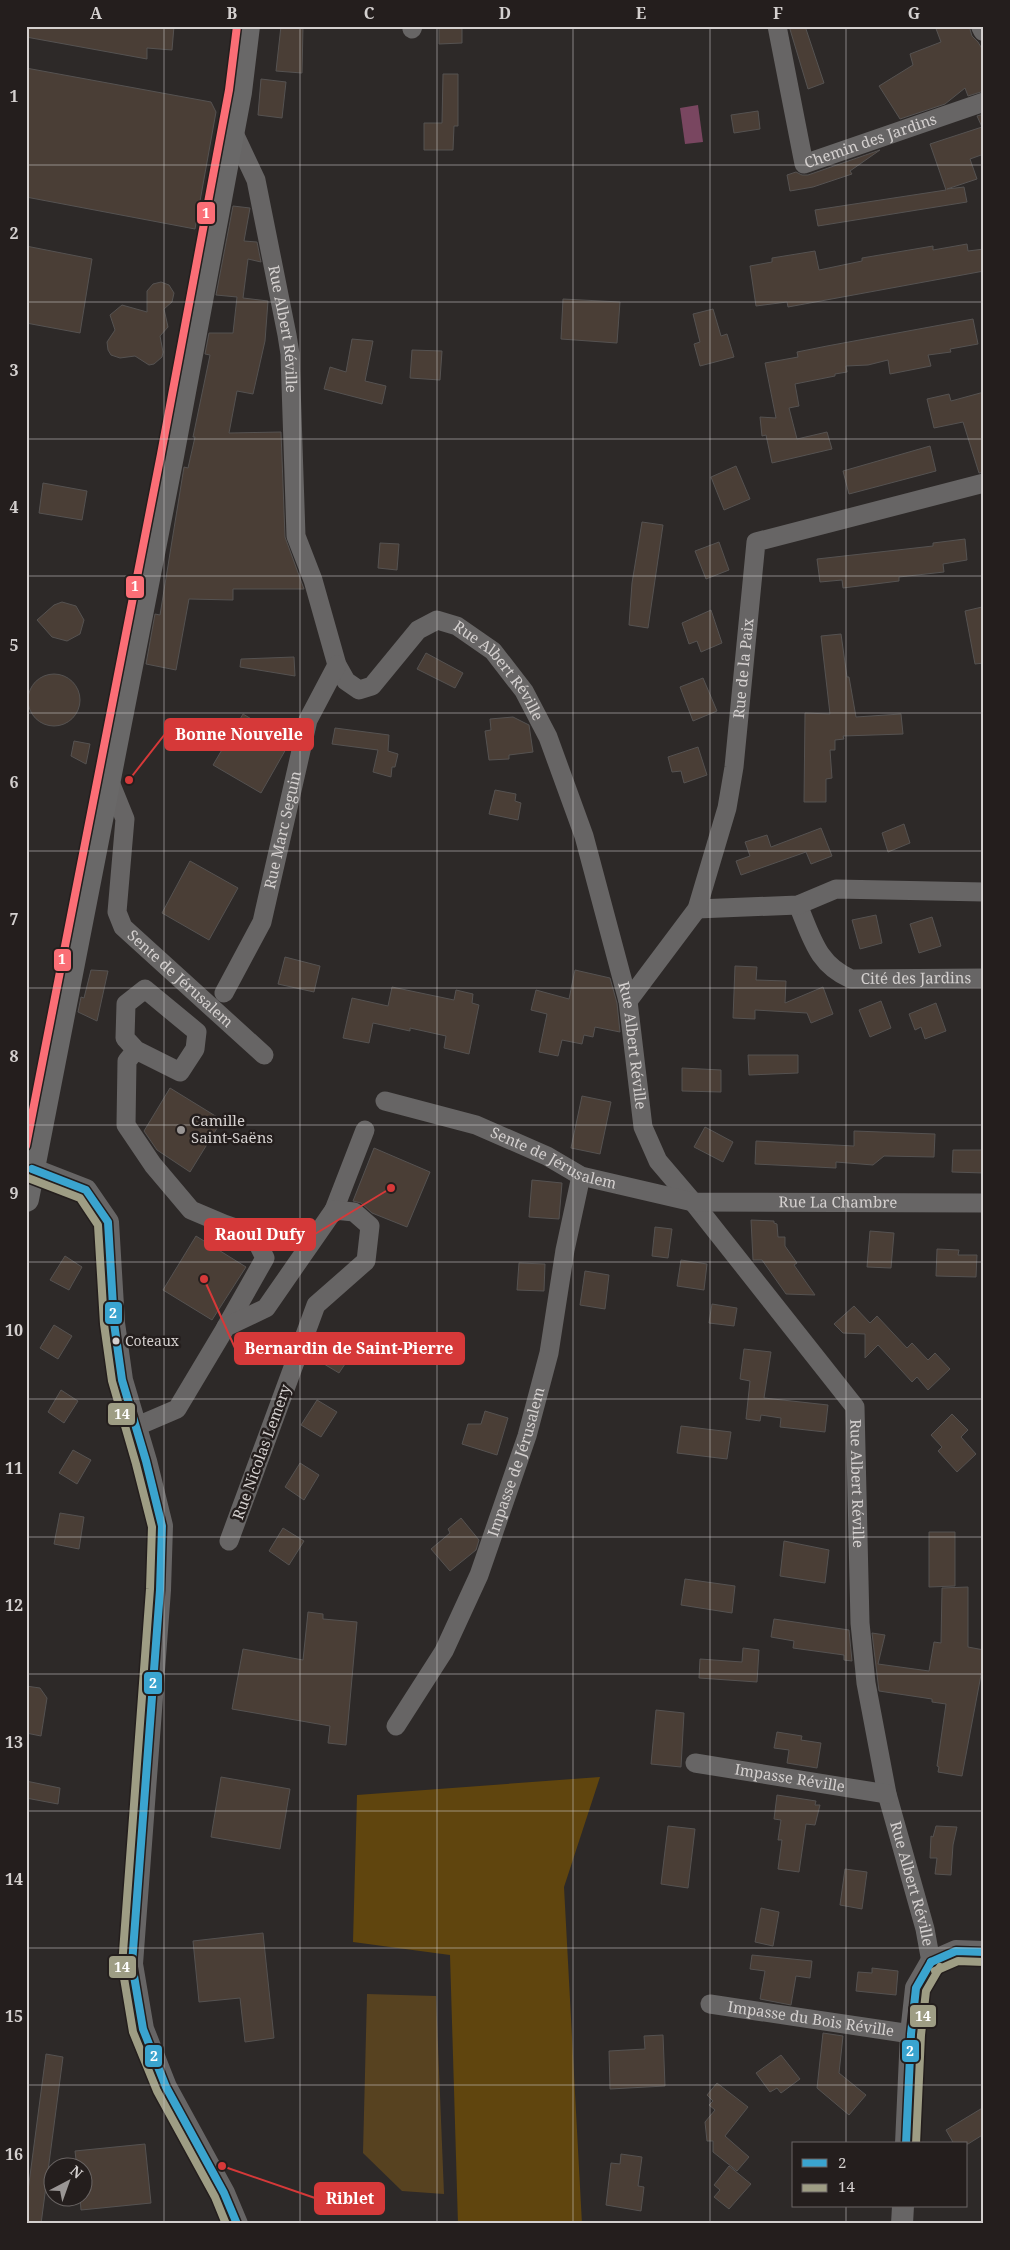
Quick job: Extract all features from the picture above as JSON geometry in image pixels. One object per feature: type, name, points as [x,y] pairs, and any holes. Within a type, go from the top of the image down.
[{"type":"main road","points":[[26,1199],[240,92],[247,26]]},
{"type":"street","name":"Chemin des Jardins","points":[[777,26],[804,164],[984,102]]},
{"type":"street","points":[[982,26],[984,30]]},
{"type":"street","name":"Rue Albert Réville","points":[[232,129],[256,180],[287,334],[290,364],[296,536],[313,580],[337,665],[346,681],[359,690],[372,686],[418,630],[437,620],[457,626],[493,652],[524,691],[548,737],[584,836],[628,1001],[643,1127],[658,1161],[694,1202],[854,1407],[860,1623],[866,1683],[886,1794],[925,1929],[930,1962],[916,1988],[911,2034],[906,2142]]},
{"type":"street","name":"Rue de la Paix","points":[[628,1001],[697,910],[727,808],[734,767],[756,542],[984,483]]},
{"type":"street","name":"Rue Marc Seguin","points":[[224,993],[262,922],[308,720],[337,665]]},
{"type":"street","name":"Sente de Jérusalem","points":[[108,776],[125,819],[117,912],[123,927],[264,1055]]},
{"type":"street","points":[[697,910],[798,906],[836,889],[984,892]]},
{"type":"street","name":"Cité des Jardins","points":[[798,906],[817,951],[827,965],[837,973],[851,979],[984,978]]},
{"type":"street","points":[[135,1427],[177,1409],[265,1258],[253,1234],[191,1210],[153,1165],[126,1126],[127,1061],[136,1050]]},
{"type":"street","name":"Sente de Jérusalem","points":[[385,1101],[476,1125],[547,1156],[582,1176],[694,1202]]},
{"type":"street","points":[[226,1327],[266,1308],[334,1210],[365,1130]]},
{"type":"street","points":[[32,1169],[86,1190],[108,1222],[114,1323],[121,1372],[162,1526],[160,1590],[132,1964],[143,2029],[166,2087],[224,2193],[237,2224]]},
{"type":"street","name":"Impasse de Jérusalem","points":[[396,1726],[444,1651],[479,1575],[527,1436],[549,1353],[565,1250],[582,1176]]},
{"type":"street","name":"Rue La Chambre","points":[[694,1202],[984,1203]]},
{"type":"street","name":"Rue Nicolas Lemery","points":[[229,1540],[316,1305],[366,1261],[370,1226],[354,1212],[334,1210]]},
{"type":"street","name":"Impasse Réville","points":[[695,1763],[886,1794]]},
{"type":"street","points":[[930,1962],[956,1951],[984,1952]]},
{"type":"street","name":"Impasse du Bois Réville","points":[[710,2004],[911,2034]]},
{"type":"street","points":[[903,2208],[902,2223],[908,2224]]},
{"type":"shaded area","points":[[698,105],[703,142],[685,144],[680,108]]},
{"type":"shaded area","points":[[600,1777],[564,1887],[582,2224],[458,2224],[450,1955],[353,1942],[357,1795]]},
{"type":"shaded area","points":[[367,1994],[436,1996],[444,2194],[402,2191],[363,2153]]},
{"type":"building","points":[[26,26],[174,26],[172,50],[147,48],[147,59],[26,37]]},
{"type":"building","points":[[281,26],[303,26],[302,73],[276,71]]},
{"type":"building","points":[[439,26],[462,26],[462,43],[439,44]]},
{"type":"building","points":[[789,26],[805,26],[824,83],[808,89]]},
{"type":"building","points":[[935,26],[969,26],[972,36],[984,52],[984,91],[968,96],[965,88],[945,104],[900,119],[879,86],[913,65],[910,54],[941,42]]},
{"type":"building","points":[[26,68],[211,102],[216,112],[195,229],[26,197]]},
{"type":"building","points":[[443,74],[458,74],[458,126],[454,126],[453,150],[424,150],[424,123],[442,123]]},
{"type":"building","points":[[261,79],[286,82],[282,118],[258,115]]},
{"type":"building","points":[[758,111],[760,129],[734,133],[731,115]]},
{"type":"building","points":[[984,114],[984,154],[970,159],[977,179],[947,189],[964,187],[967,202],[818,226],[815,210],[946,190],[930,144],[982,127],[977,116]]},
{"type":"building","points":[[880,150],[850,171],[852,174],[813,187],[790,191],[787,175],[796,172],[808,175]]},
{"type":"building","points":[[233,206],[250,208],[244,241],[257,242],[261,262],[248,259],[243,298],[268,301],[265,341],[253,394],[237,391],[229,433],[281,432],[285,537],[304,589],[233,589],[233,600],[189,599],[176,670],[146,664],[155,614],[160,615],[184,467],[188,468],[195,437],[193,437],[210,355],[205,354],[209,333],[233,333],[237,297],[216,295]]},
{"type":"building","points":[[967,244],[968,251],[984,249],[984,271],[788,307],[787,302],[756,306],[750,266],[772,262],[772,258],[815,251],[819,270],[862,261],[862,258],[933,246],[933,250]]},
{"type":"building","points":[[26,246],[92,259],[80,333],[26,323]]},
{"type":"building","points":[[161,282],[169,285],[174,293],[172,302],[164,309],[168,327],[160,336],[162,357],[154,364],[149,365],[135,356],[120,358],[111,355],[107,342],[115,330],[110,315],[122,305],[147,312],[147,291],[153,284]]},
{"type":"building","points":[[563,299],[620,302],[617,343],[561,339]]},
{"type":"building","points":[[713,309],[721,336],[727,334],[734,357],[700,366],[694,344],[700,342],[693,314]]},
{"type":"building","points":[[973,319],[978,344],[950,349],[951,352],[928,355],[931,366],[890,374],[888,360],[868,365],[846,366],[847,372],[795,384],[799,406],[789,408],[797,439],[827,432],[832,449],[772,463],[766,435],[762,436],[760,417],[776,418],[765,363],[798,357],[797,352]]},
{"type":"building","points":[[352,339],[373,341],[365,381],[386,386],[382,404],[324,389],[330,367],[346,372]]},
{"type":"building","points":[[412,350],[442,351],[440,380],[410,378]]},
{"type":"building","points":[[984,392],[984,472],[979,473],[963,422],[934,428],[927,399],[949,394],[951,401]]},
{"type":"building","points":[[930,446],[936,471],[849,494],[843,471]]},
{"type":"building","points":[[736,466],[750,499],[724,510],[711,477]]},
{"type":"building","points":[[43,483],[87,491],[82,520],[39,513]]},
{"type":"building","points":[[642,522],[663,525],[648,628],[629,625],[632,583]]},
{"type":"building","points":[[965,539],[967,560],[943,564],[944,572],[899,577],[899,581],[843,588],[842,580],[820,582],[817,559],[933,546],[933,543]]},
{"type":"building","points":[[719,542],[729,570],[706,579],[695,551]]},
{"type":"building","points":[[380,543],[399,544],[397,570],[378,568]]},
{"type":"building","points":[[62,602],[76,606],[84,620],[80,634],[67,641],[52,637],[37,620],[54,605]]},
{"type":"building","points":[[982,607],[984,663],[975,664],[965,611]]},
{"type":"building","points":[[711,610],[722,643],[701,652],[697,641],[689,644],[682,623]]},
{"type":"building","points":[[841,634],[847,677],[849,677],[856,717],[901,714],[903,734],[843,736],[844,739],[835,740],[835,750],[830,750],[832,778],[826,779],[826,802],[804,802],[805,713],[830,714],[821,636]]},
{"type":"building","points":[[426,653],[463,673],[455,688],[417,669]]},
{"type":"building","points":[[294,657],[295,676],[240,667],[241,659]]},
{"type":"building","points":[[54,674],[64,676],[72,682],[78,690],[80,700],[78,710],[72,718],[64,724],[54,726],[44,724],[36,718],[30,710],[28,700],[30,690],[36,682],[44,676]]},
{"type":"building","points":[[703,678],[717,711],[693,721],[680,687]]},
{"type":"building","points":[[243,714],[290,742],[261,793],[213,765]]},
{"type":"building","points":[[513,717],[529,725],[533,752],[509,755],[509,759],[489,760],[485,731],[491,730],[490,719]]},
{"type":"building","points":[[335,728],[389,735],[388,751],[398,754],[395,767],[392,767],[391,777],[373,772],[378,750],[332,744]]},
{"type":"building","points":[[74,741],[90,744],[86,764],[71,756]]},
{"type":"building","points":[[698,747],[707,775],[684,783],[681,771],[672,772],[668,757]]},
{"type":"building","points":[[495,790],[516,794],[515,801],[521,803],[518,820],[489,814]]},
{"type":"building","points":[[904,824],[910,843],[888,852],[882,833]]},
{"type":"building","points":[[821,828],[832,856],[811,864],[806,852],[741,875],[736,861],[750,856],[745,842],[767,835],[771,847]]},
{"type":"building","points":[[190,861],[238,888],[209,940],[162,913]]},
{"type":"building","points":[[876,915],[882,943],[860,949],[852,920]]},
{"type":"building","points":[[932,917],[941,946],[919,953],[910,924]]},
{"type":"building","points":[[285,957],[320,966],[314,992],[278,984]]},
{"type":"building","points":[[735,966],[757,967],[756,980],[786,981],[785,1003],[823,987],[833,1014],[811,1023],[807,1013],[755,1010],[755,1019],[733,1018]]},
{"type":"building","points":[[91,970],[108,971],[97,1021],[78,1012],[81,997],[84,998]]},
{"type":"building","points":[[575,970],[610,978],[617,1003],[620,1032],[595,1027],[593,1037],[584,1035],[582,1044],[562,1040],[558,1056],[539,1052],[547,1014],[531,1010],[536,990],[569,999]]},
{"type":"building","points":[[392,987],[454,1000],[456,990],[473,994],[472,1003],[479,1005],[469,1054],[444,1048],[446,1036],[410,1028],[410,1031],[373,1023],[369,1043],[343,1038],[352,998],[388,1006]]},
{"type":"building","points":[[881,1001],[891,1028],[870,1037],[859,1010]]},
{"type":"building","points":[[936,1003],[946,1031],[925,1039],[921,1027],[915,1030],[909,1014]]},
{"type":"building","points":[[748,1055],[798,1055],[798,1073],[749,1075]]},
{"type":"building","points":[[682,1068],[721,1070],[721,1092],[682,1091]]},
{"type":"building","name":"Camille Saint-Saëns","points":[[170,1088],[222,1120],[190,1172],[157,1150],[144,1131]]},
{"type":"building","points":[[582,1096],[611,1102],[600,1154],[571,1148]]},
{"type":"building","points":[[705,1127],[733,1142],[723,1162],[694,1147]]},
{"type":"building","points":[[854,1131],[935,1134],[934,1157],[884,1156],[873,1165],[836,1162],[836,1168],[755,1164],[756,1141],[854,1146]]},
{"type":"building","points":[[374,1148],[430,1172],[407,1227],[372,1213],[361,1203],[353,1201]]},
{"type":"building","points":[[953,1150],[984,1150],[984,1173],[952,1172]]},
{"type":"building","points":[[532,1180],[562,1183],[559,1219],[529,1217]]},
{"type":"building","points":[[751,1220],[774,1221],[777,1224],[778,1237],[785,1237],[785,1246],[797,1263],[794,1265],[815,1295],[786,1294],[762,1260],[753,1260]]},
{"type":"building","points":[[655,1227],[672,1229],[668,1258],[652,1256]]},
{"type":"building","points":[[870,1231],[894,1233],[891,1268],[867,1267]]},
{"type":"building","points":[[196,1236],[246,1267],[212,1320],[163,1290]]},
{"type":"building","points":[[937,1249],[959,1250],[958,1255],[977,1255],[976,1277],[936,1276]]},
{"type":"building","points":[[65,1256],[82,1267],[69,1290],[50,1280]]},
{"type":"building","points":[[681,1260],[707,1264],[704,1290],[677,1286]]},
{"type":"building","points":[[519,1263],[545,1264],[544,1291],[517,1290]]},
{"type":"building","points":[[585,1271],[609,1275],[605,1309],[580,1305]]},
{"type":"building","points":[[712,1304],[737,1308],[734,1326],[709,1323]]},
{"type":"building","points":[[854,1306],[870,1323],[877,1316],[907,1348],[912,1343],[928,1360],[935,1353],[950,1369],[928,1390],[917,1377],[912,1382],[878,1345],[865,1358],[865,1334],[843,1333],[834,1324]]},
{"type":"building","points":[[54,1325],[72,1336],[58,1359],[40,1348]]},
{"type":"building","points":[[334,1336],[355,1349],[339,1373],[319,1361]]},
{"type":"building","points":[[744,1349],[771,1352],[764,1398],[828,1405],[825,1432],[780,1427],[781,1418],[761,1415],[760,1421],[746,1419],[750,1381],[740,1379]]},
{"type":"building","points":[[61,1390],[78,1401],[64,1423],[48,1412]]},
{"type":"building","points":[[317,1400],[337,1412],[321,1437],[301,1425]]},
{"type":"building","points":[[485,1411],[508,1418],[497,1455],[462,1444],[468,1424],[481,1424]]},
{"type":"building","points":[[952,1414],[968,1430],[961,1437],[976,1454],[957,1472],[938,1451],[942,1447],[931,1435]]},
{"type":"building","points":[[681,1426],[731,1432],[727,1459],[677,1453]]},
{"type":"building","points":[[73,1450],[91,1460],[77,1484],[59,1473]]},
{"type":"building","points":[[300,1463],[319,1475],[304,1500],[285,1487]]},
{"type":"building","points":[[60,1513],[84,1517],[79,1549],[54,1544]]},
{"type":"building","points":[[461,1518],[479,1540],[476,1550],[450,1571],[431,1549],[450,1533],[448,1529]]},
{"type":"building","points":[[283,1528],[304,1541],[289,1565],[269,1551]]},
{"type":"building","points":[[929,1532],[955,1532],[955,1586],[929,1587]]},
{"type":"building","points":[[784,1541],[829,1550],[825,1583],[780,1576]]},
{"type":"building","points":[[685,1579],[735,1586],[732,1613],[681,1605]]},
{"type":"building","points":[[968,1587],[968,1647],[984,1650],[984,1659],[962,1776],[938,1772],[939,1767],[937,1766],[946,1704],[932,1702],[932,1699],[879,1691],[872,1633],[885,1635],[878,1664],[929,1671],[934,1642],[941,1643],[942,1588]]},
{"type":"building","points":[[308,1612],[323,1614],[323,1619],[357,1622],[346,1745],[328,1743],[330,1726],[232,1709],[243,1649],[303,1660]]},
{"type":"building","points":[[774,1619],[849,1630],[852,1661],[844,1660],[844,1655],[793,1648],[794,1641],[771,1637]]},
{"type":"building","points":[[743,1648],[759,1650],[757,1682],[699,1678],[700,1659],[742,1662]]},
{"type":"building","points":[[26,1686],[40,1688],[47,1698],[41,1736],[26,1733]]},
{"type":"building","points":[[656,1710],[684,1713],[681,1767],[651,1764]]},
{"type":"building","points":[[777,1732],[802,1736],[801,1740],[821,1743],[817,1768],[787,1763],[789,1750],[774,1748]]},
{"type":"building","points":[[221,1777],[290,1789],[280,1849],[211,1837]]},
{"type":"building","points":[[26,1781],[60,1788],[58,1804],[26,1798]]},
{"type":"building","points":[[777,1795],[816,1801],[815,1805],[820,1805],[815,1825],[806,1824],[799,1872],[778,1869],[782,1840],[778,1840],[781,1820],[774,1819]]},
{"type":"building","points":[[668,1826],[695,1829],[688,1888],[661,1884]]},
{"type":"building","points":[[936,1826],[957,1827],[953,1845],[951,1875],[935,1874],[937,1858],[930,1858],[931,1836],[933,1837]]},
{"type":"building","points":[[845,1869],[867,1872],[862,1909],[840,1905]]},
{"type":"building","points":[[761,1908],[779,1912],[773,1946],[755,1942]]},
{"type":"building","points":[[263,1933],[274,2038],[245,2042],[240,1998],[199,2002],[193,1941]]},
{"type":"building","points":[[752,1955],[812,1961],[810,1978],[796,1976],[791,2005],[760,1999],[765,1971],[750,1969]]},
{"type":"building","points":[[872,1968],[898,1971],[896,1995],[856,1991],[858,1972],[872,1973]]},
{"type":"building","points":[[823,2033],[843,2036],[839,2073],[866,2095],[849,2115],[817,2088]]},
{"type":"building","points":[[663,2035],[665,2086],[610,2089],[609,2051],[645,2049],[644,2036]]},
{"type":"building","points":[[46,2054],[63,2057],[50,2158],[42,2158],[43,2208],[41,2224],[26,2224],[26,2206]]},
{"type":"building","points":[[781,2055],[800,2079],[781,2093],[777,2088],[770,2092],[756,2073]]},
{"type":"building","points":[[717,2083],[748,2107],[725,2136],[749,2157],[737,2171],[713,2152],[713,2141],[707,2141],[705,2122],[715,2110],[709,2105],[713,2101],[707,2095]]},
{"type":"building","points":[[984,2107],[984,2134],[968,2144],[968,2142],[953,2142],[946,2130]]},
{"type":"building","points":[[145,2144],[151,2203],[81,2210],[81,2208],[92,2208],[92,2158],[76,2158],[75,2151]]},
{"type":"building","points":[[621,2154],[642,2157],[638,2186],[644,2187],[641,2211],[606,2205],[611,2163],[620,2164]]},
{"type":"building","points":[[729,2166],[751,2184],[729,2209],[714,2197],[720,2190],[714,2185]]},
{"type":"transit line","name":"1","points":[[26,1146],[161,454],[229,90],[237,26]]},
{"type":"transit line","name":"2","points":[[32,1169],[86,1190],[108,1222],[114,1323],[122,1380],[146,1461],[162,1526],[160,1590],[132,1964],[143,2029],[166,2087],[224,2193],[237,2224]]},
{"type":"transit line","name":"14","points":[[28,1178],[80,1198],[98,1225],[104,1324],[112,1381],[152,1527],[150,1589],[122,1966],[133,2032],[157,2091],[215,2197],[226,2224]]},
{"type":"transit line","name":"2","points":[[931,1962],[956,1951],[984,1952]]},
{"type":"transit line","name":"14","points":[[935,1971],[958,1961],[984,1962]]},
{"type":"transit line","name":"2","points":[[906,2142],[911,2034],[916,1988],[931,1962]]},
{"type":"transit line","name":"14","points":[[916,2142],[921,2035],[926,1991],[940,1967]]},
{"type":"place","name":"Bonne Nouvelle","points":[[129,780]]},
{"type":"place","name":"Camille Saint-Saëns","points":[[181,1130]]},
{"type":"place","name":"Raoul Dufy","points":[[391,1188]]},
{"type":"place","name":"Bernardin de Saint-Pierre","points":[[204,1279]]},
{"type":"place","name":"Coteaux","points":[[116,1341]]},
{"type":"place","name":"Riblet","points":[[222,2166]]}]
